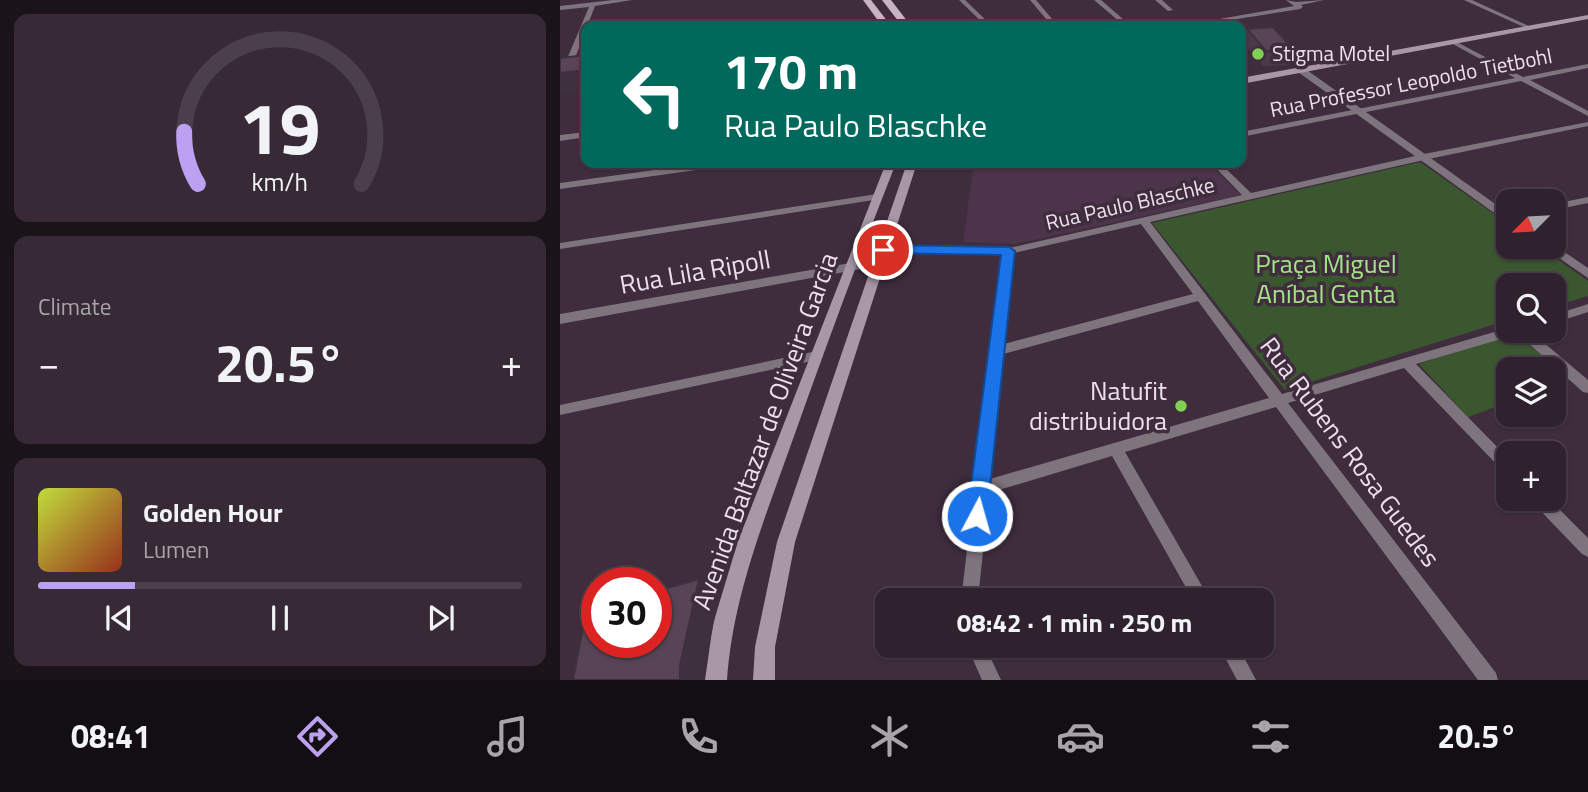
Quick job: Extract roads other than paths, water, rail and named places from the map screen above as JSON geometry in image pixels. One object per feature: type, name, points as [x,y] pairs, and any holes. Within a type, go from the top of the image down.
[{"type":"main road","points":[[867,0],[883,21]]},
{"type":"main road","points":[[886,0],[903,21]]},
{"type":"main road","points":[[1246,80],[1588,18]]},
{"type":"main road","name":"Avenida Baltazar de Oliveira Garcia","points":[[716,680],[722,628],[735,577],[889,168]]},
{"type":"main road","name":"Avenida Baltazar de Oliveira Garcia","points":[[764,680],[765,648],[786,542],[910,168]]},
{"type":"street","points":[[560,8],[629,0]]},
{"type":"street","points":[[962,0],[984,21]]},
{"type":"street","points":[[1032,0],[1051,21]]},
{"type":"street","points":[[1097,0],[1122,21]]},
{"type":"street","points":[[1158,0],[1170,10]]},
{"type":"street","points":[[1208,21],[1321,0]]},
{"type":"street","points":[[1467,0],[1530,28]]},
{"type":"street","points":[[585,21],[593,4]]},
{"type":"street","points":[[564,66],[581,30]]},
{"type":"street","points":[[1453,42],[1588,114]]},
{"type":"street","name":"Rua Professor Leopoldo Tietbohl","points":[[1246,134],[1588,66]]},
{"type":"street","points":[[1305,69],[1496,200]]},
{"type":"street","name":"Rua Paulo Blaschke","points":[[881,256],[1009,251],[1429,156],[1588,124]]},
{"type":"street","points":[[560,138],[581,136]]},
{"type":"street","points":[[1429,156],[1496,209]]},
{"type":"street","points":[[560,187],[691,168]]},
{"type":"street","points":[[1220,168],[1249,197]]},
{"type":"street","points":[[560,246],[877,197]]},
{"type":"street","points":[[1566,205],[1588,200]]},
{"type":"street","name":"Rua Rubens Rosa Guedes","points":[[1144,221],[1489,680]]},
{"type":"street","points":[[1566,248],[1588,264]]},
{"type":"street","points":[[970,588],[1009,251]]},
{"type":"street","name":"Rua Lila Ripoll","points":[[560,319],[852,267],[881,256]]},
{"type":"street","points":[[1566,259],[1588,274]]},
{"type":"street","points":[[997,351],[1202,296]]},
{"type":"street","points":[[1566,314],[1588,308]]},
{"type":"street","points":[[980,489],[1496,336]]},
{"type":"street","points":[[1536,343],[1588,388]]},
{"type":"street","points":[[560,410],[817,356]]},
{"type":"street","points":[[1407,363],[1496,455]]},
{"type":"street","points":[[1116,450],[1195,588]]},
{"type":"street","points":[[1551,511],[1588,549]]},
{"type":"street","points":[[982,658],[992,680]]},
{"type":"street","points":[[1235,658],[1247,680]]},
{"type":"place","name":"Stigma Motel","points":[[1258,54]]},
{"type":"place","name":"Natufit distribuidora","points":[[1181,406]]},
{"type":"park label","name":"Praça Miguel Aníbal Genta","points":[[1326,279]]}]
